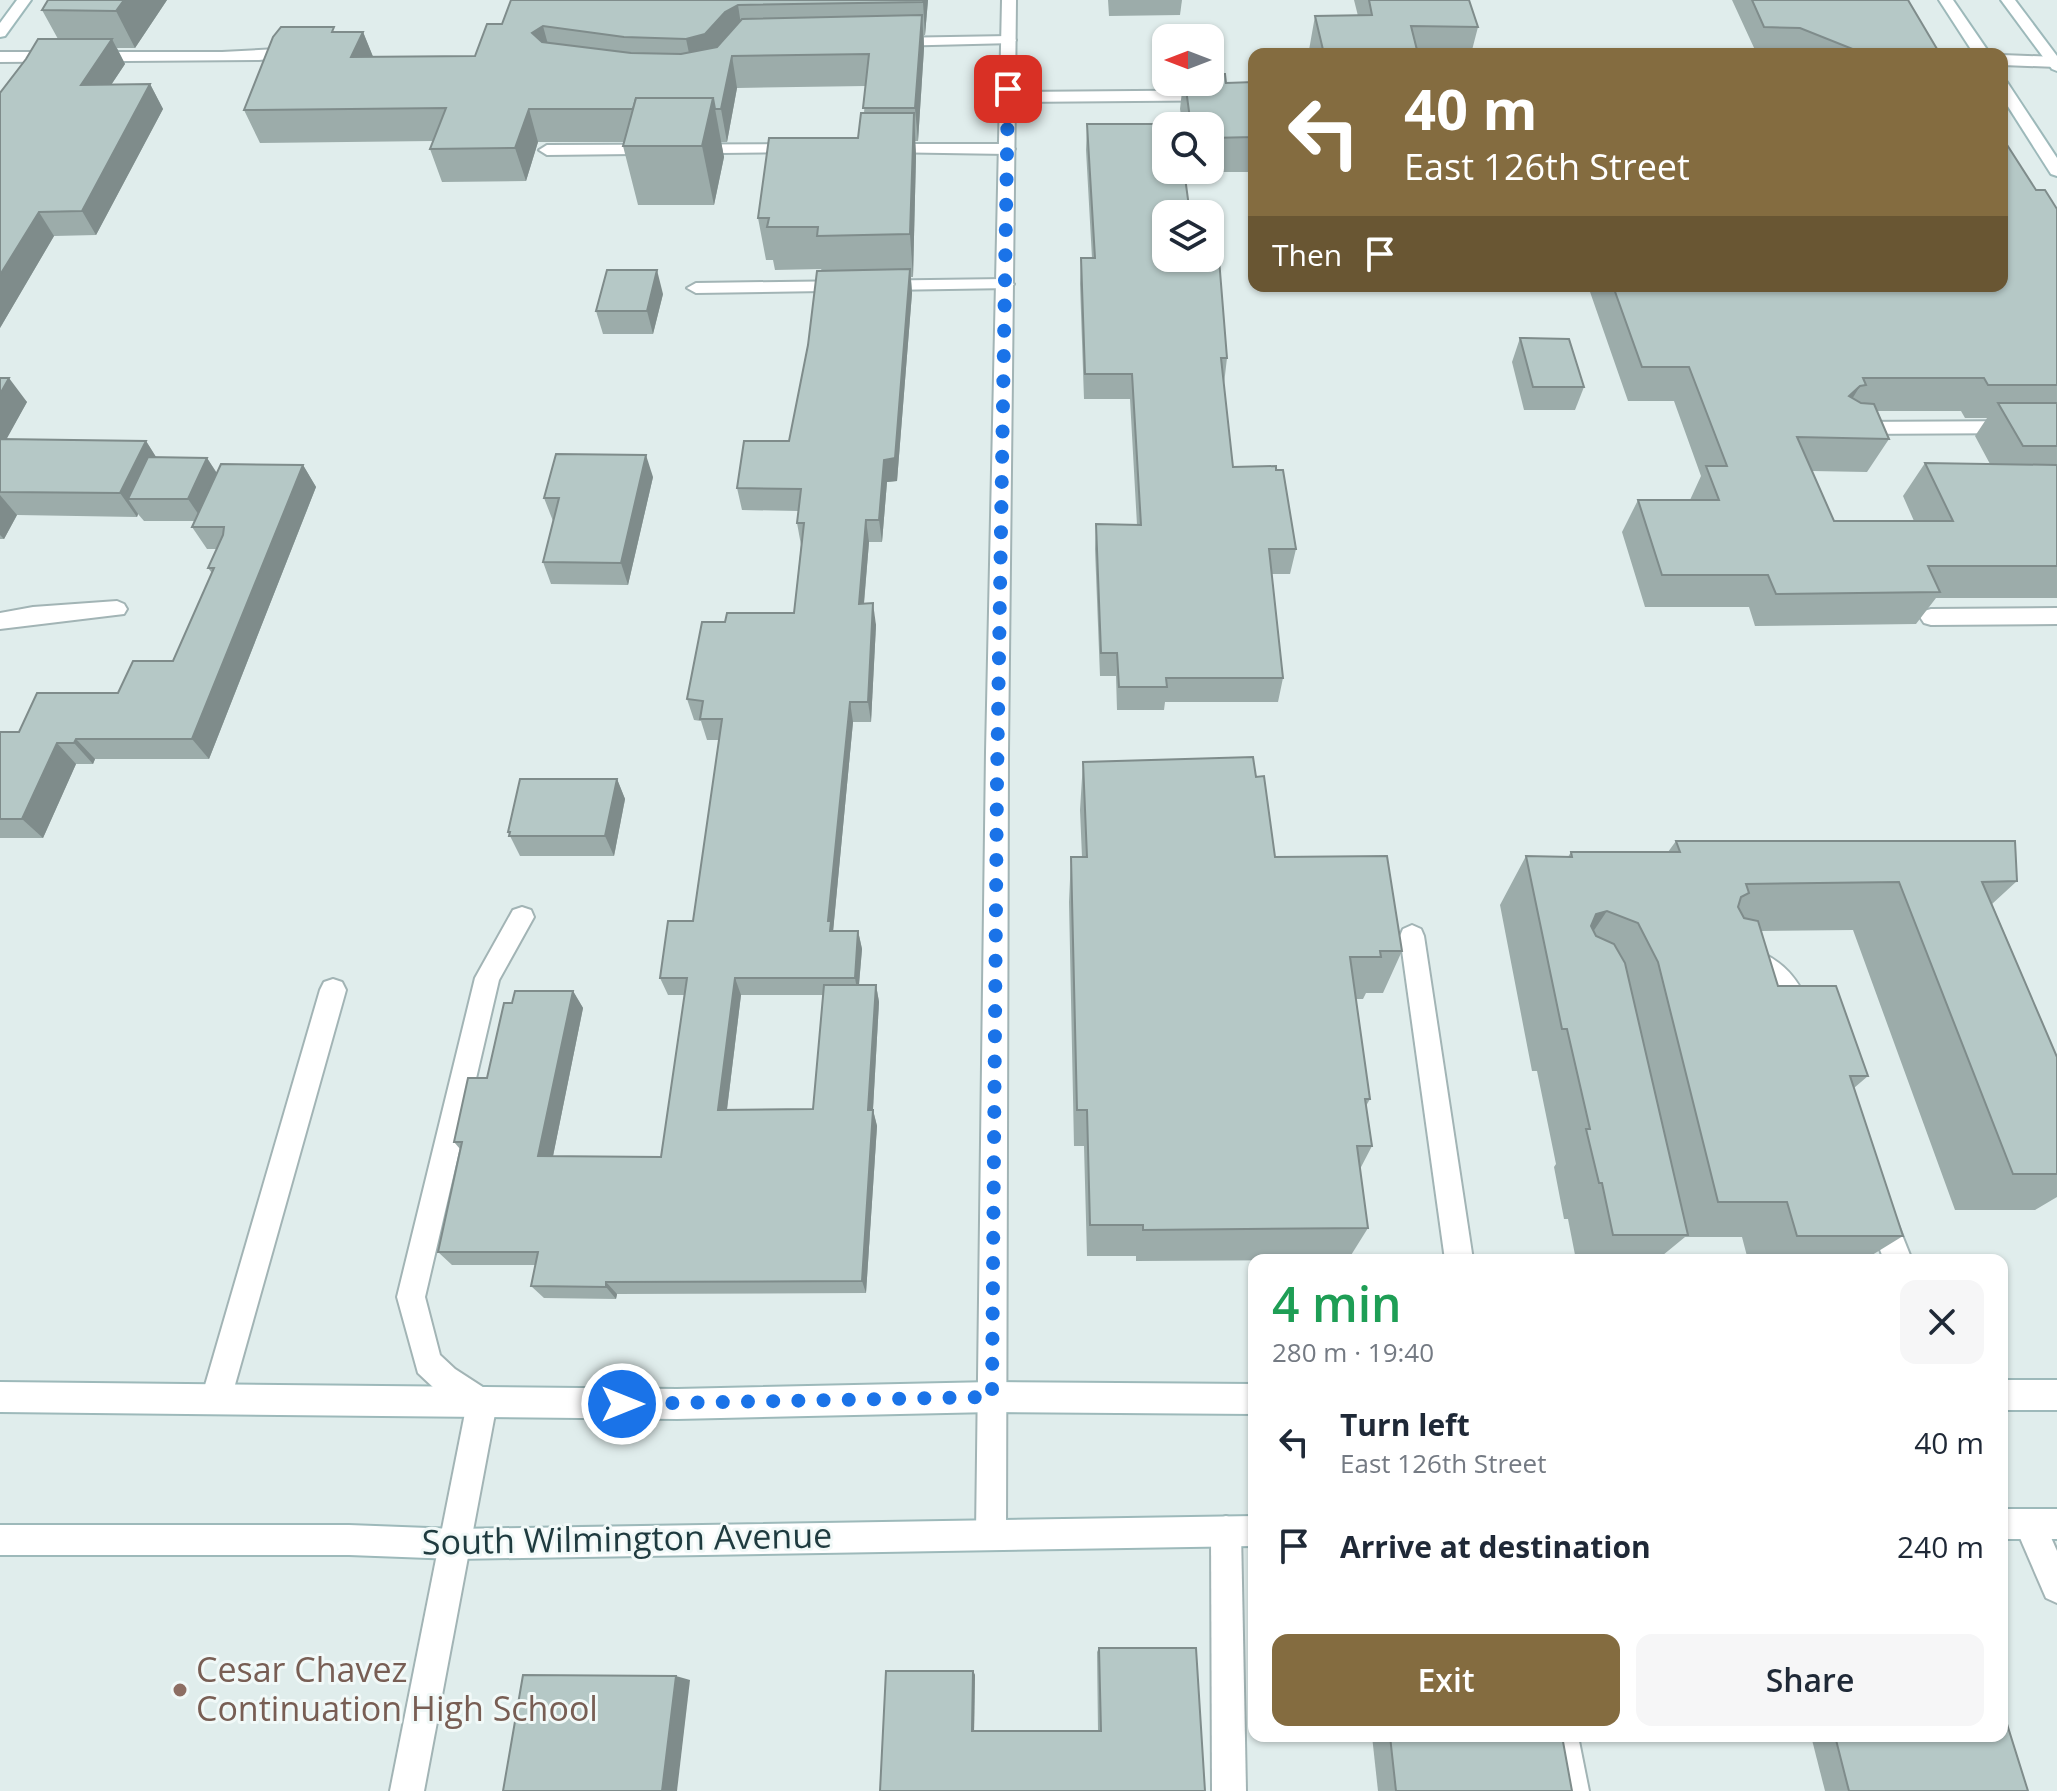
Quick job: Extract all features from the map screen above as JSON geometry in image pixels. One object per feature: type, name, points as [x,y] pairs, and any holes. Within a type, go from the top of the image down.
[{"type":"street","points":[[0,33],[24,0]]},
{"type":"street","points":[[991,1534],[1009,0]]},
{"type":"street","points":[[1946,0],[1978,48]]},
{"type":"street","points":[[2008,0],[2056,61]]},
{"type":"street","points":[[868,43],[1009,40]]},
{"type":"street","points":[[0,57],[80,54],[222,59],[315,51]]},
{"type":"street","points":[[2008,60],[2056,61]]},
{"type":"street","points":[[2008,94],[2057,171]]},
{"type":"street","points":[[1008,97],[1248,95]]},
{"type":"street","points":[[547,150],[816,149]]},
{"type":"street","points":[[864,149],[1007,149]]},
{"type":"street","points":[[696,288],[1005,284]]},
{"type":"street","points":[[1842,428],[2057,427]]},
{"type":"street","points":[[0,621],[117,609]]},
{"type":"street","points":[[1931,617],[2057,616]]},
{"type":"street","points":[[482,1403],[445,1379],[428,1363],[411,1297],[487,978],[522,917]]},
{"type":"street","points":[[1412,936],[1458,1254]]},
{"type":"street","points":[[1715,953],[1760,961],[1778,973],[1790,987],[1813,1045]]},
{"type":"street","points":[[216,1399],[333,990]]},
{"type":"street","points":[[1870,1188],[1896,1254]]},
{"type":"street","points":[[2008,1395],[2057,1395]]},
{"type":"street","points":[[0,1397],[677,1404],[992,1397],[1248,1399]]},
{"type":"street","points":[[407,1791],[482,1403]]},
{"type":"street","points":[[2029,1524],[2057,1587]]},
{"type":"street","points":[[1229,1791],[1240,1531]]},
{"type":"street","name":"South Wilmington Avenue","points":[[0,1540],[349,1540],[455,1544],[1240,1531]]},
{"type":"street","points":[[1563,1742],[1572,1791]]},
{"type":"building","points":[[48,0],[124,0],[116,11],[42,10]]},
{"type":"building","points":[[511,0],[924,0],[738,5],[725,12],[705,34],[686,39],[624,37],[543,26],[532,33],[542,42],[631,53],[681,54],[717,47],[742,19],[922,15],[915,108],[863,108],[869,54],[732,56],[721,109],[715,109],[713,98],[636,98],[633,109],[529,109],[515,148],[430,149],[446,108],[244,110],[273,37],[281,27],[334,27],[332,32],[363,32],[351,57],[475,56],[487,24],[502,24]]},
{"type":"building","points":[[1369,0],[1469,0],[1478,27],[1411,26],[1416,48],[1323,48],[1315,16],[1372,15]]},
{"type":"building","points":[[1752,0],[1908,0],[1936,48],[1850,48],[1800,28],[1764,27]]},
{"type":"building","points":[[38,39],[112,39],[81,85],[150,84],[82,211],[39,212],[0,275],[0,93]]},
{"type":"building","points":[[1224,74],[1226,83],[1248,82],[1248,137],[1224,138],[1224,112],[1189,112],[1187,96],[1224,96]]},
{"type":"building","points":[[636,98],[713,98],[702,146],[623,146]]},
{"type":"building","points":[[861,113],[914,113],[910,234],[817,236],[818,227],[767,227],[769,218],[758,218],[769,138],[858,138]]},
{"type":"building","points":[[1087,124],[1152,124],[1152,184],[1186,184],[1188,200],[1152,200],[1152,272],[1220,272],[1227,358],[1221,358],[1233,467],[1276,466],[1276,470],[1283,470],[1296,549],[1269,549],[1283,678],[1166,678],[1167,687],[1119,687],[1117,653],[1101,653],[1096,524],[1141,525],[1132,374],[1085,374],[1081,258],[1095,258]]},
{"type":"building","points":[[2008,146],[2036,190],[2045,190],[2057,209],[2057,385],[1988,385],[1984,378],[1863,378],[1866,385],[1860,386],[1849,396],[1861,403],[1874,404],[1889,439],[1797,437],[1834,521],[1953,521],[1925,463],[2057,465],[2057,566],[1928,566],[1940,592],[1776,594],[1768,575],[1662,575],[1638,500],[1719,500],[1706,466],[1727,466],[1689,367],[1642,367],[1615,292],[2008,292]]},
{"type":"building","points":[[910,269],[895,458],[884,460],[879,520],[866,520],[859,604],[873,603],[868,702],[850,702],[828,921],[831,921],[830,931],[858,931],[855,978],[735,978],[718,1110],[813,1109],[824,985],[876,985],[868,1110],[873,1110],[862,1281],[606,1282],[606,1287],[531,1286],[538,1252],[438,1252],[462,1142],[454,1142],[468,1078],[487,1078],[504,1003],[512,1003],[515,991],[573,991],[538,1156],[661,1157],[687,978],[660,978],[668,921],[693,921],[722,719],[700,719],[703,701],[687,699],[702,622],[725,622],[727,613],[794,613],[804,523],[797,523],[801,489],[737,488],[744,441],[789,441],[808,345],[817,271]]},
{"type":"building","points":[[607,270],[657,270],[647,311],[596,311]]},
{"type":"building","points":[[1520,338],[1569,339],[1584,387],[1533,387]]},
{"type":"building","points":[[0,378],[9,378],[0,394]]},
{"type":"building","points":[[1998,403],[2057,403],[2057,446],[2023,446]]},
{"type":"building","points":[[0,439],[146,441],[120,493],[0,492]]},
{"type":"building","points":[[556,454],[646,455],[621,563],[543,562],[559,498],[544,498]]},
{"type":"building","points":[[148,457],[207,458],[188,499],[128,499]]},
{"type":"building","points":[[221,464],[303,465],[192,739],[76,739],[74,743],[57,743],[22,819],[0,819],[0,732],[19,732],[37,693],[118,693],[133,661],[173,661],[214,568],[208,568],[223,535],[224,527],[192,527]]},
{"type":"building","points":[[1253,757],[1256,777],[1264,776],[1275,857],[1387,856],[1402,951],[1380,951],[1381,957],[1350,957],[1370,1099],[1365,1099],[1372,1146],[1357,1146],[1368,1228],[1143,1230],[1143,1225],[1090,1225],[1087,1110],[1077,1110],[1071,857],[1087,857],[1083,762]]},
{"type":"building","points":[[520,779],[617,779],[605,836],[509,836]]},
{"type":"building","points":[[1676,841],[2015,841],[2017,881],[1982,882],[2057,1057],[2057,1174],[2013,1174],[1899,882],[1746,884],[1749,893],[1741,897],[1738,907],[1744,918],[1758,921],[1778,986],[1836,986],[1868,1076],[1850,1076],[1903,1236],[1797,1236],[1787,1202],[1718,1202],[1658,962],[1638,923],[1607,911],[1596,914],[1591,926],[1596,936],[1614,944],[1625,963],[1688,1235],[1613,1235],[1586,1129],[1590,1129],[1567,1029],[1562,1029],[1526,856],[1572,857],[1571,852],[1680,852]]},
{"type":"building","points":[[1099,1648],[1196,1648],[1205,1791],[880,1791],[886,1671],[973,1671],[972,1731],[1101,1731]]},
{"type":"building","points":[[523,1675],[676,1676],[662,1791],[503,1791]]},
{"type":"building","points":[[2008,1727],[2028,1791],[1849,1791],[1837,1742],[2008,1742]]},
{"type":"building","points":[[1391,1742],[1563,1742],[1572,1791],[1396,1791]]},
{"type":"place","name":"Cesar Chavez Continuation High School","points":[[180,1690]]},
{"type":"route","points":[[622,1404],[992,1397],[997,782],[1008,89]]}]
